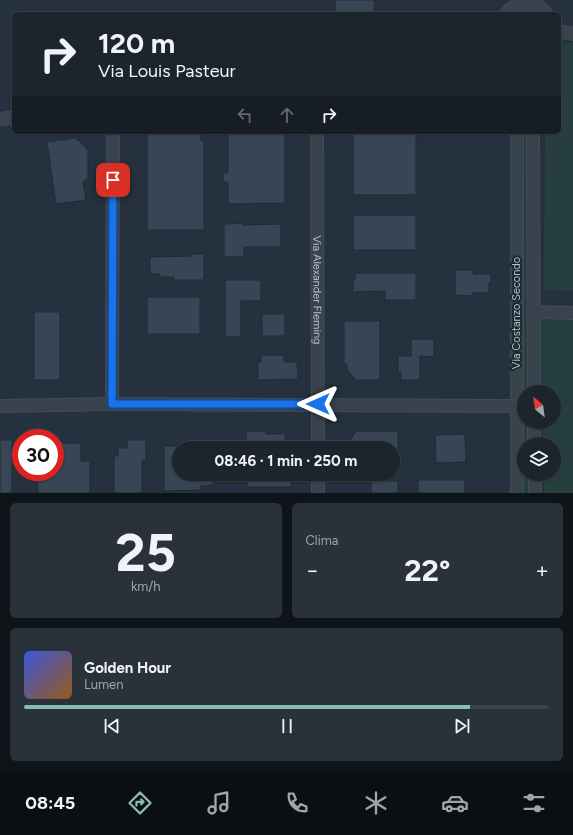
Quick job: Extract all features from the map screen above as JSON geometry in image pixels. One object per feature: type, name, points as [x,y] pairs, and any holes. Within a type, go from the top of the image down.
[{"type":"street","points":[[508,12],[518,1],[530,0],[535,1],[544,12]]},
{"type":"street","points":[[561,31],[573,34]]},
{"type":"street","points":[[0,119],[12,117]]},
{"type":"street","points":[[112,404],[113,134]]},
{"type":"street","name":"Via Alexander Fleming","points":[[317,134],[318,441]]},
{"type":"street","name":"Via Costanzo Secondo","points":[[517,134],[517,493]]},
{"type":"street","name":"Via Costanzo Secondo","points":[[533,134],[534,385]]},
{"type":"street","points":[[533,312],[573,312]]},
{"type":"street","points":[[0,406],[112,404],[516,406]]},
{"type":"street","points":[[318,481],[318,493]]},
{"type":"street","points":[[535,481],[535,493]]},
{"type":"green space","points":[[561,43],[573,43],[573,291],[544,290],[545,134],[561,134]]},
{"type":"green space","points":[[523,134],[529,134],[530,385],[523,385]]},
{"type":"green space","points":[[540,320],[573,320],[573,493],[544,493],[544,481],[561,481],[561,437],[543,437],[542,429],[561,429],[561,385],[542,385]]},
{"type":"green space","points":[[523,429],[530,429],[530,437],[523,437]]},
{"type":"green space","points":[[523,481],[530,481],[530,493],[523,493]]},
{"type":"building","points":[[335,0],[374,0],[375,12],[335,12]]},
{"type":"building","points":[[147,134],[201,134],[201,141],[204,141],[204,230],[147,230]]},
{"type":"building","points":[[228,134],[285,134],[285,203],[228,204],[228,182],[223,182],[223,173],[228,173]]},
{"type":"building","points":[[353,134],[416,134],[416,195],[353,195]]},
{"type":"building","points":[[76,138],[88,150],[88,178],[83,182],[86,200],[56,204],[47,142]]},
{"type":"building","points":[[353,215],[416,215],[416,250],[353,250]]},
{"type":"building","points":[[243,223],[243,225],[281,224],[281,247],[244,247],[244,257],[224,257],[224,224]]},
{"type":"building","points":[[192,254],[204,254],[204,280],[174,280],[174,277],[160,277],[160,274],[150,274],[150,257],[192,256]]},
{"type":"building","points":[[455,270],[474,270],[473,274],[491,274],[489,293],[472,293],[472,296],[455,295]]},
{"type":"building","points":[[355,273],[416,273],[416,300],[385,300],[385,291],[353,292],[353,280],[355,280]]},
{"type":"building","points":[[225,280],[261,280],[261,301],[241,301],[241,337],[225,337]]},
{"type":"building","points":[[147,297],[200,297],[200,334],[147,334]]},
{"type":"building","points":[[34,312],[60,312],[60,380],[34,380]]},
{"type":"building","points":[[262,314],[285,314],[285,336],[262,336]]},
{"type":"building","points":[[344,321],[380,321],[380,380],[356,380],[347,370],[347,364],[344,364]]},
{"type":"building","points":[[411,339],[434,339],[434,357],[420,356],[420,380],[401,380],[401,372],[398,372],[398,356],[411,356]]},
{"type":"building","points":[[261,355],[284,355],[284,362],[297,362],[298,379],[258,380],[258,362],[261,362]]},
{"type":"building","points":[[246,431],[266,431],[266,434],[285,434],[286,441],[247,441]]},
{"type":"building","points":[[356,431],[398,431],[398,441],[350,441]]},
{"type":"building","points":[[465,434],[466,462],[436,463],[435,435]]},
{"type":"building","points":[[0,440],[12,440],[12,493],[0,493]]},
{"type":"building","points":[[127,440],[146,440],[146,460],[142,460],[142,493],[114,493],[114,456],[118,456],[118,448],[127,448]]},
{"type":"building","points":[[64,443],[81,443],[81,461],[90,461],[90,493],[38,493],[37,481],[64,481]]},
{"type":"building","points":[[164,446],[172,446],[172,481],[213,481],[213,485],[200,486],[200,490],[164,491]]},
{"type":"building","points":[[418,480],[465,480],[465,493],[418,493]]},
{"type":"building","points":[[247,481],[291,481],[291,487],[247,487]]},
{"type":"building","points":[[371,481],[398,481],[398,493],[371,493]]},
{"type":"route","points":[[113,180],[112,404],[318,404]]}]
